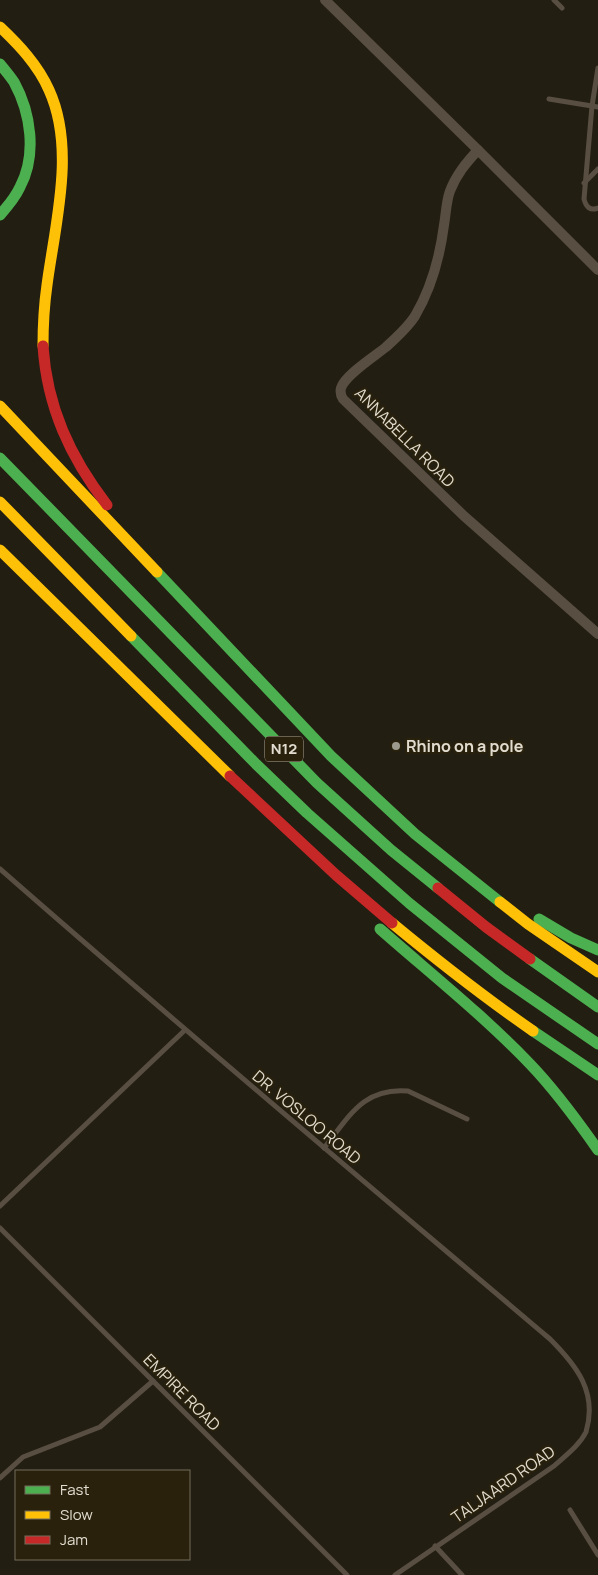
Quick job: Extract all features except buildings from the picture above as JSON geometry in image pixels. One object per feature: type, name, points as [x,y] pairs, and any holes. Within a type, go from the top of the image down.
[{"type":"highway","points":[[3,29],[24,50],[42,76],[53,99],[59,121],[62,171],[46,294],[43,347],[45,370],[54,415],[73,456],[95,491],[190,607]]},
{"type":"highway","points":[[0,64],[14,82],[24,104],[30,129],[30,148],[27,172],[23,181],[15,198],[0,215]]},
{"type":"highway","points":[[0,406],[331,756],[415,834],[528,924],[598,972]]},
{"type":"highway","name":"N12","points":[[0,458],[317,783],[391,850],[486,926],[598,1007]]},
{"type":"highway","name":"N12","points":[[0,502],[256,764],[307,813],[409,903],[502,978],[598,1044]]},
{"type":"highway","points":[[0,550],[243,789],[336,875],[439,962],[507,1013],[598,1075]]},
{"type":"highway","points":[[243,789],[256,809],[274,828],[370,920],[520,1053],[576,1119],[598,1150]]},
{"type":"highway","points":[[415,834],[540,920],[571,938],[598,950]]},
{"type":"street","points":[[325,0],[598,270]]},
{"type":"street","name":"ANNABELLA ROAD","points":[[478,150],[464,166],[450,191],[438,256],[429,285],[414,317],[388,346],[357,370],[341,388],[341,395],[464,516],[598,634]]},
{"type":"lane","points":[[554,0],[562,8]]},
{"type":"lane","points":[[598,68],[595,107],[584,183],[585,203],[590,209],[598,208]]},
{"type":"lane","points":[[550,99],[595,107]]},
{"type":"lane","points":[[584,183],[598,169]]},
{"type":"lane","name":"DR. VOSLOO ROAD","points":[[0,868],[185,1030],[550,1339],[572,1361],[591,1391]]},
{"type":"lane","points":[[0,1206],[185,1030]]},
{"type":"lane","points":[[324,1148],[358,1106],[370,1097],[382,1092],[408,1091],[467,1119]]},
{"type":"lane","name":"EMPIRE ROAD","points":[[0,1228],[347,1575]]},
{"type":"lane","points":[[0,1478],[23,1458],[100,1426],[154,1381]]},
{"type":"lane","name":"TALJAARD ROAD","points":[[395,1575],[554,1466],[575,1447],[586,1432],[592,1404],[591,1391]]},
{"type":"lane","points":[[570,1510],[598,1555]]},
{"type":"lane","points":[[435,1546],[462,1575]]},
{"type":"traffic: fast","points":[[0,64],[14,82],[20,94],[30,134],[29,161],[25,175],[14,198],[0,215]]},
{"type":"traffic: fast","points":[[0,458],[317,783],[391,850],[438,888]]},
{"type":"traffic: fast","points":[[157,572],[331,756],[415,834],[500,902]]},
{"type":"traffic: fast","points":[[131,636],[256,764],[307,813],[409,903],[502,978],[598,1044]]},
{"type":"traffic: fast","points":[[539,919],[571,938],[598,950]]},
{"type":"traffic: fast","points":[[380,929],[475,1011],[530,1064],[566,1106],[598,1150]]},
{"type":"traffic: fast","points":[[530,959],[598,1007]]},
{"type":"traffic: fast","points":[[533,1031],[598,1075]]},
{"type":"traffic: slow","points":[[0,27],[28,56],[45,81],[57,113],[61,137],[61,187],[46,293],[43,346]]},
{"type":"traffic: slow","points":[[0,406],[157,572]]},
{"type":"traffic: slow","points":[[0,502],[131,636]]},
{"type":"traffic: slow","points":[[0,550],[230,776]]},
{"type":"traffic: slow","points":[[500,902],[528,924],[598,972]]},
{"type":"traffic: slow","points":[[392,923],[461,979],[533,1031]]},
{"type":"traffic: jam","points":[[43,346],[49,390],[63,430],[82,468],[107,505]]},
{"type":"traffic: jam","points":[[230,776],[336,875],[392,923]]},
{"type":"traffic: jam","points":[[438,888],[486,927],[530,959]]},
{"type":"place","name":"Rhino on a pole","points":[[396,746]]}]
